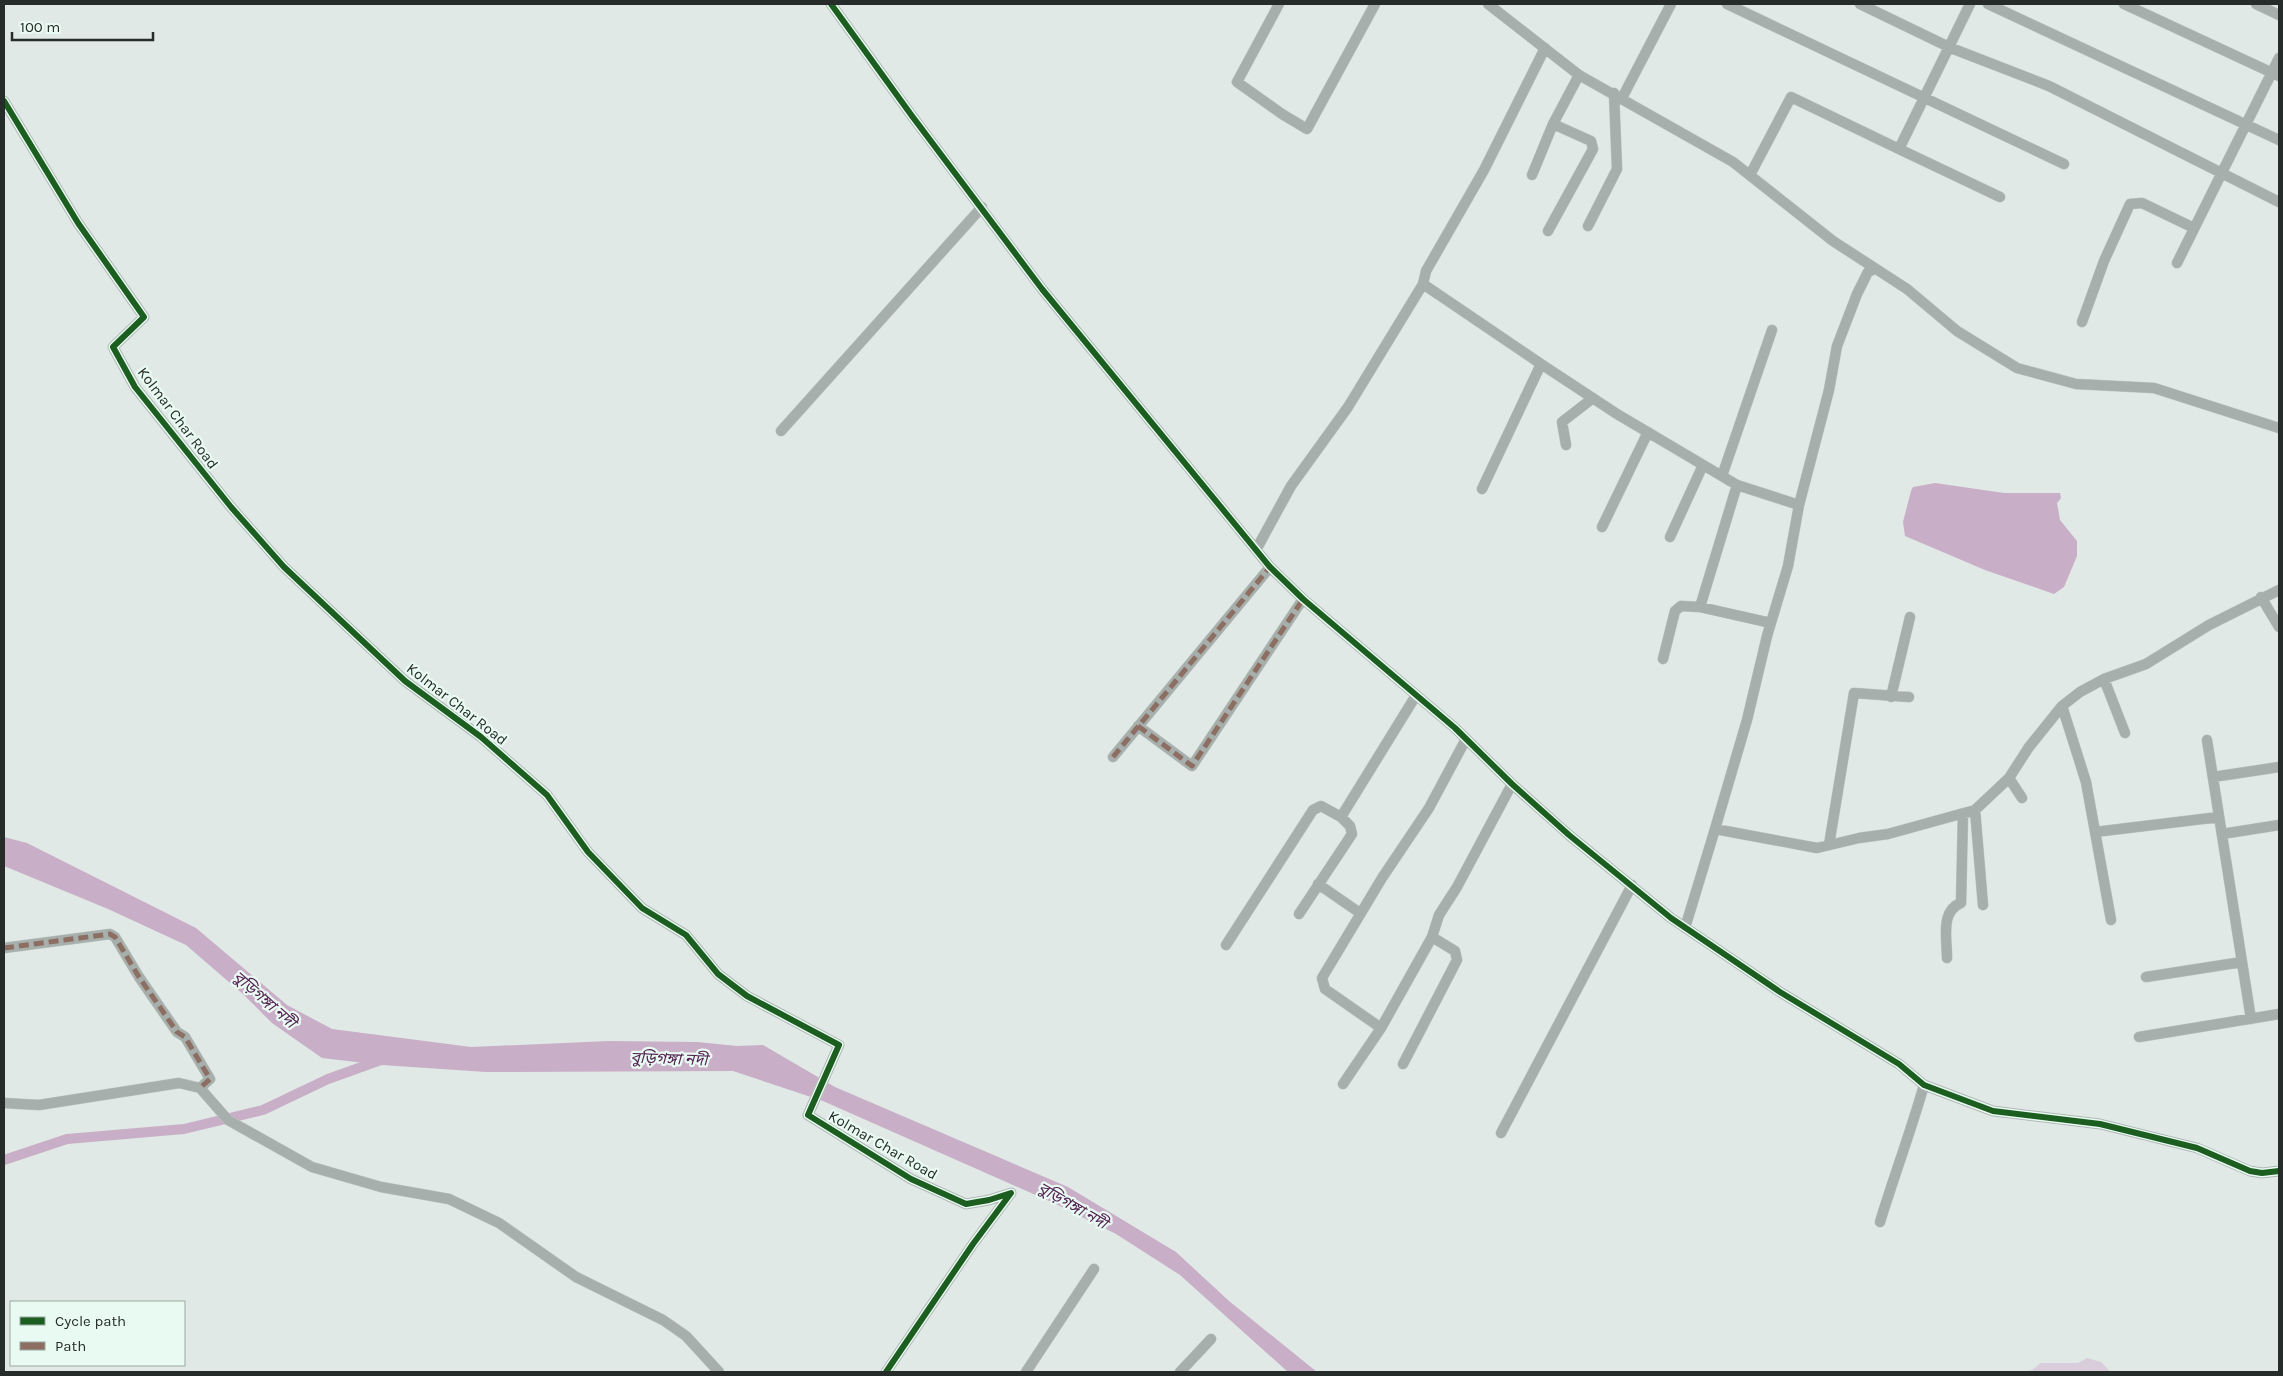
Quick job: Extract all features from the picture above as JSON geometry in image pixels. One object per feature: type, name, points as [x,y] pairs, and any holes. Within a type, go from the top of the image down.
[{"type":"street","points":[[831,4],[906,108],[1042,289],[1270,567],[1303,600],[1466,739],[1512,784],[1685,928],[1780,992],[1899,1064],[1924,1084],[1992,1111],[2100,1124],[2198,1148],[2250,1171],[2262,1174],[2279,1171]]},
{"type":"street","points":[[1279,4],[1237,82],[1307,129],[1375,4]]},
{"type":"street","points":[[1488,4],[1579,74],[1733,162],[1833,241],[1907,289],[1957,331],[2017,368],[2076,384],[2154,388],[2279,428]]},
{"type":"street","points":[[1588,226],[1617,169],[1618,96],[1671,4]]},
{"type":"street","points":[[1727,4],[2064,164]]},
{"type":"street","points":[[1860,4],[1951,48],[2049,86],[2279,202]]},
{"type":"street","points":[[1899,148],[1951,48],[1970,4]]},
{"type":"street","points":[[1988,4],[2279,140]]},
{"type":"street","points":[[2124,4],[2275,74]]},
{"type":"street","points":[[2256,4],[2279,15]]},
{"type":"street","points":[[1256,550],[1291,486],[1348,407],[1423,284],[1426,271],[1484,170],[1545,48]]},
{"type":"street","points":[[2177,263],[2246,124],[2275,74],[2279,58]]},
{"type":"street","points":[[1532,175],[1553,124],[1579,74]]},
{"type":"street","points":[[1750,175],[1791,98],[2000,197]]},
{"type":"street","name":"Kolmar Char Road","points":[[4,101],[78,223],[144,318],[113,347],[135,387],[231,507],[284,567],[405,682],[481,737],[547,795],[588,852],[642,908],[686,935],[718,974],[747,996],[839,1045],[808,1116],[918,1182],[966,1204],[989,1200],[1011,1193],[973,1244],[886,1372]]},
{"type":"street","points":[[1548,231],[1594,149],[1591,141],[1553,124]]},
{"type":"street","points":[[2082,322],[2104,261],[2130,204],[2142,203],[2194,228]]},
{"type":"street","points":[[781,431],[982,207]]},
{"type":"street","points":[[1685,928],[1747,720],[1771,623],[1788,566],[1799,505],[1829,390],[1837,346],[1857,294],[1868,272],[1875,269]]},
{"type":"street","points":[[1423,284],[1488,330],[1593,398],[1737,485],[1799,505]]},
{"type":"street","points":[[1722,476],[1772,330]]},
{"type":"street","points":[[1482,489],[1541,364]]},
{"type":"street","points":[[1566,445],[1562,422],[1593,398]]},
{"type":"street","points":[[1602,527],[1648,432]]},
{"type":"street","points":[[1670,537],[1703,465]]},
{"type":"street","points":[[1700,607],[1737,485]]},
{"type":"street","points":[[1113,757],[1270,567]]},
{"type":"street","points":[[1714,829],[1817,848],[1888,834],[1975,810],[2009,778],[2029,747],[2062,706],[2080,692],[2104,680],[2146,664],[2209,625],[2261,597],[2279,590]]},
{"type":"street","points":[[2261,597],[2279,627]]},
{"type":"street","points":[[1138,726],[1192,766],[1303,600]]},
{"type":"street","points":[[1663,658],[1677,608],[1680,606],[1700,607],[1771,623]]},
{"type":"street","points":[[1891,697],[1910,617]]},
{"type":"street","points":[[2104,680],[2125,733]]},
{"type":"street","points":[[1829,845],[1854,694],[1909,697]]},
{"type":"street","points":[[1341,817],[1415,697]]},
{"type":"street","points":[[2062,706],[2086,782],[2111,920]]},
{"type":"street","points":[[1381,1028],[1325,990],[1322,978],[1360,913],[1429,808],[1466,739]]},
{"type":"street","points":[[2207,740],[2251,1019]]},
{"type":"street","points":[[2213,777],[2279,767]]},
{"type":"street","points":[[2009,778],[2022,798]]},
{"type":"street","points":[[1343,1084],[1381,1028],[1432,937],[1439,915],[1457,888],[1512,784]]},
{"type":"street","points":[[1226,945],[1313,810],[1321,806],[1341,817],[1350,826],[1352,834],[1299,914]]},
{"type":"street","points":[[1975,810],[1983,905]]},
{"type":"street","points":[[1947,958],[1947,914],[1952,906],[1961,903],[1963,814]]},
{"type":"street","points":[[2095,832],[2219,817]]},
{"type":"street","points":[[2222,834],[2279,825]]},
{"type":"street","points":[[1318,884],[1360,913]]},
{"type":"street","points":[[1502,1133],[1632,885]]},
{"type":"street","points":[[4,948],[110,934],[115,937],[138,977],[177,1032],[185,1037],[210,1079],[200,1088]]},
{"type":"street","points":[[1403,1064],[1457,960],[1455,951],[1432,937]]},
{"type":"street","points":[[2146,977],[2242,962]]},
{"type":"street","points":[[2139,1037],[2279,1014]]},
{"type":"street","points":[[4,1104],[39,1105],[179,1083],[200,1088],[228,1120],[312,1167],[381,1187],[449,1199],[499,1223],[576,1277],[663,1320],[686,1336],[719,1372]]},
{"type":"street","points":[[1880,1222],[1896,1168],[1911,1132],[1924,1084]]},
{"type":"street","points":[[1026,1372],[1094,1269]]},
{"type":"street","points":[[1180,1372],[1212,1339]]},
{"type":"shaded area","points":[[2087,1358],[2101,1362],[2111,1372],[2023,1372],[2032,1370],[2041,1363],[2078,1363]]},
{"type":"water","points":[[1935,483],[2004,493],[2060,493],[2061,498],[2057,503],[2060,520],[2077,541],[2077,556],[2064,587],[2054,594],[1985,570],[1905,536],[1903,522],[1913,487]]},
{"type":"water","name":"বুড়িগঙ্গা নদী","points":[[4,837],[27,843],[196,928],[287,1005],[332,1029],[471,1047],[608,1041],[697,1042],[737,1046],[763,1045],[835,1087],[1068,1187],[1176,1252],[1229,1301],[1317,1372],[1288,1372],[1180,1275],[1116,1234],[1056,1204],[823,1101],[733,1071],[486,1072],[382,1065],[322,1058],[272,1023],[244,995],[186,945],[108,909],[4,866]]},
{"type":"waterway","points":[[4,1160],[67,1139],[184,1129],[263,1110],[328,1079],[381,1060]]},
{"type":"marked path","points":[[1113,757],[1270,567]]},
{"type":"marked path","points":[[1138,726],[1192,766],[1303,599]]},
{"type":"marked path","points":[[4,948],[110,934],[115,937],[139,977],[177,1032],[185,1037],[210,1079],[200,1088]]},
{"type":"cycle path","points":[[831,4],[912,116],[1042,289],[1270,567],[1303,599],[1455,728],[1512,784],[1569,835],[1671,918],[1780,992],[1899,1064],[1924,1085],[1993,1111],[2100,1124],[2197,1148],[2250,1171],[2262,1173],[2279,1171]]},
{"type":"cycle path","points":[[4,101],[78,223],[144,317],[113,347],[135,387],[231,507],[284,567],[405,681],[481,737],[547,795],[588,852],[642,908],[686,935],[718,974],[747,996],[839,1045],[808,1115],[911,1179],[966,1204],[989,1200],[1011,1193],[973,1244],[886,1372]]}]
